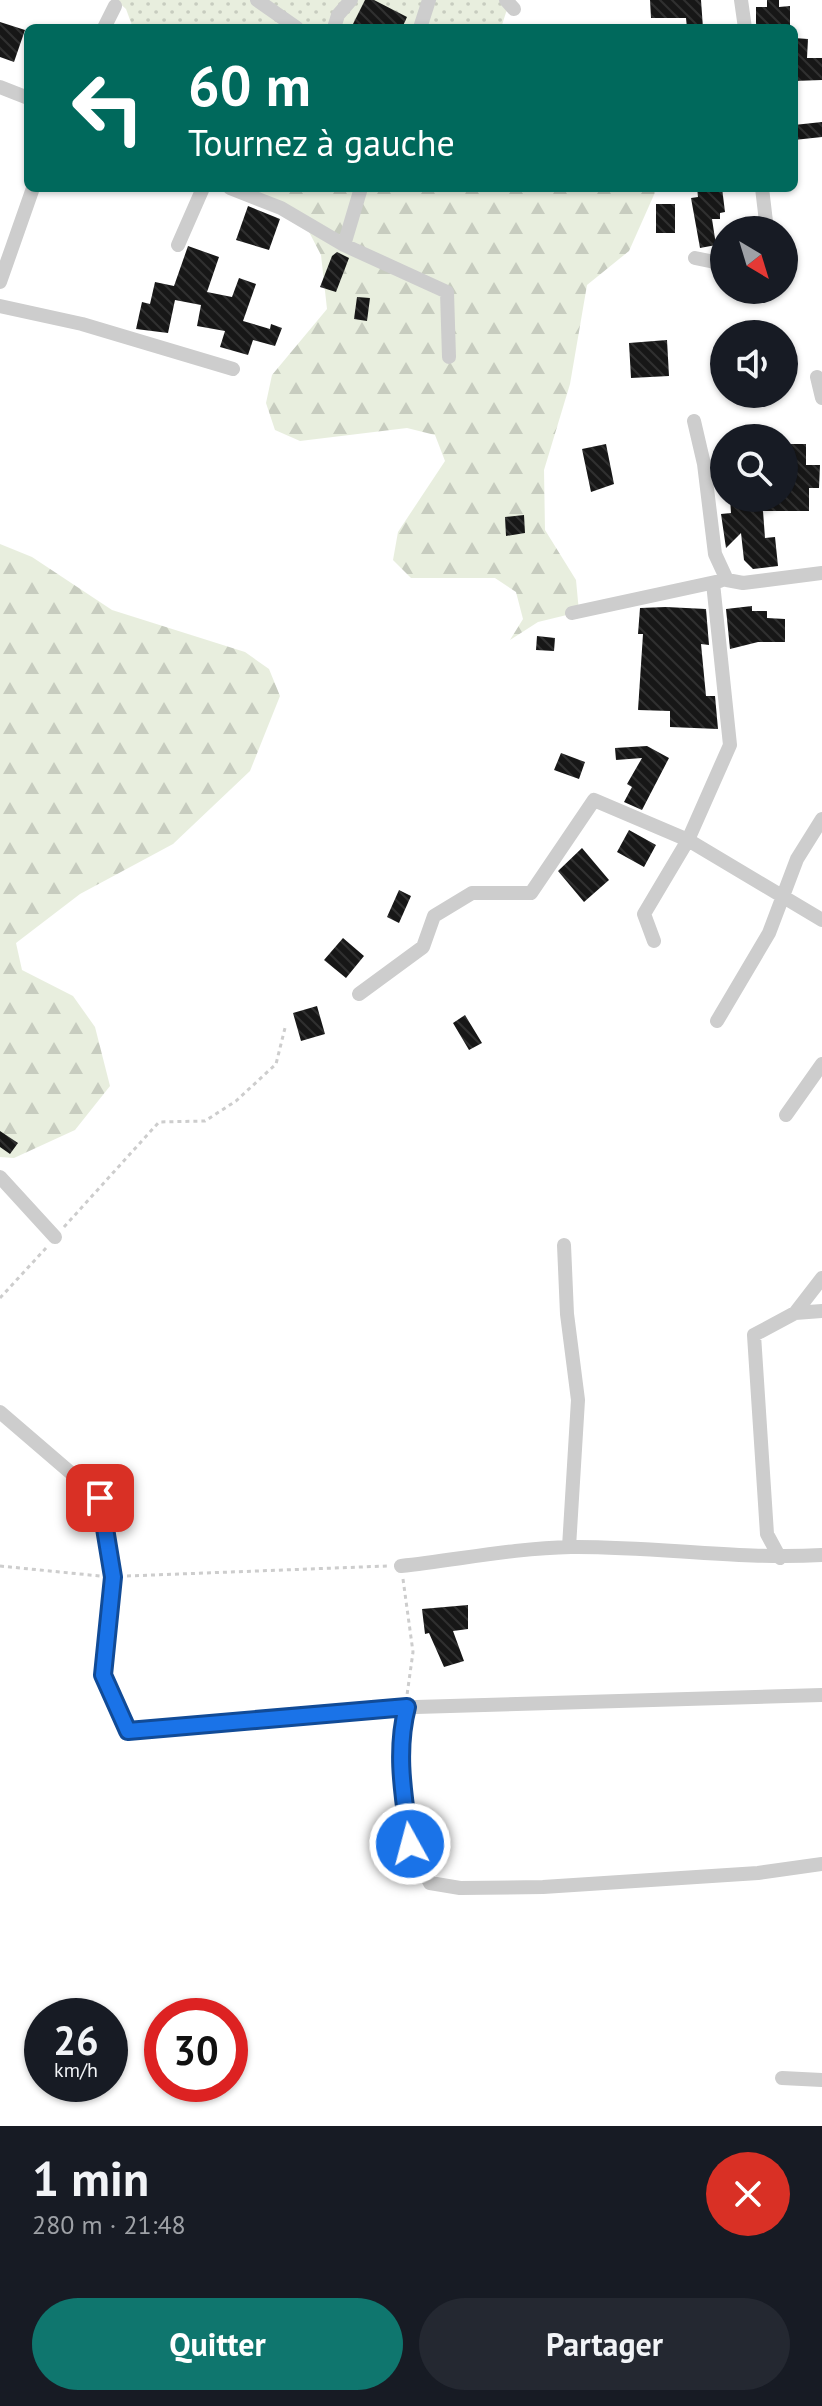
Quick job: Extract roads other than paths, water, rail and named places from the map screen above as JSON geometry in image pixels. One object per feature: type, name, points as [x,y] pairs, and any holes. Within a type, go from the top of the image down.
[{"type":"street","points":[[257,0],[291,24]]},
{"type":"street","points":[[335,24],[338,15],[351,0]]},
{"type":"street","points":[[421,24],[429,0]]},
{"type":"street","points":[[741,0],[744,24]]},
{"type":"street","points":[[106,24],[115,6]]},
{"type":"street","points":[[0,87],[24,96]]},
{"type":"street","points":[[0,282],[32,192]]},
{"type":"street","points":[[178,245],[201,192]]},
{"type":"street","points":[[240,192],[281,208],[344,245],[447,292],[449,357]]},
{"type":"street","points":[[344,245],[360,192]]},
{"type":"street","points":[[762,192],[765,216]]},
{"type":"street","points":[[695,258],[710,261]]},
{"type":"street","points":[[0,306],[82,324],[233,369]]},
{"type":"street","points":[[817,377],[822,398]]},
{"type":"street","points":[[654,941],[644,914],[688,840],[730,745],[720,581],[704,464],[694,421]]},
{"type":"street","points":[[572,613],[720,581],[743,583],[822,573]]},
{"type":"street","points":[[359,994],[423,947],[434,916],[472,893],[531,893],[594,800],[688,840],[822,920]]},
{"type":"street","points":[[717,1021],[769,933],[797,859],[822,819]]},
{"type":"street","points":[[786,1115],[822,1064]]},
{"type":"street","points":[[0,1177],[55,1237]]},
{"type":"street","points":[[564,1245],[567,1314],[578,1400],[569,1547]]},
{"type":"street","points":[[795,1313],[822,1278]]},
{"type":"street","points":[[780,1558],[767,1534],[754,1335],[795,1313],[822,1311]]},
{"type":"street","points":[[0,1412],[100,1498],[113,1577],[103,1675],[128,1731],[407,1707],[822,1695]]},
{"type":"street","points":[[401,1566],[569,1547],[688,1550],[780,1558],[822,1555]]},
{"type":"street","points":[[407,1707],[402,1729],[401,1777],[410,1844],[430,1883],[460,1888],[543,1887],[758,1873],[822,1864]]},
{"type":"street","points":[[782,2078],[822,2080]]}]
